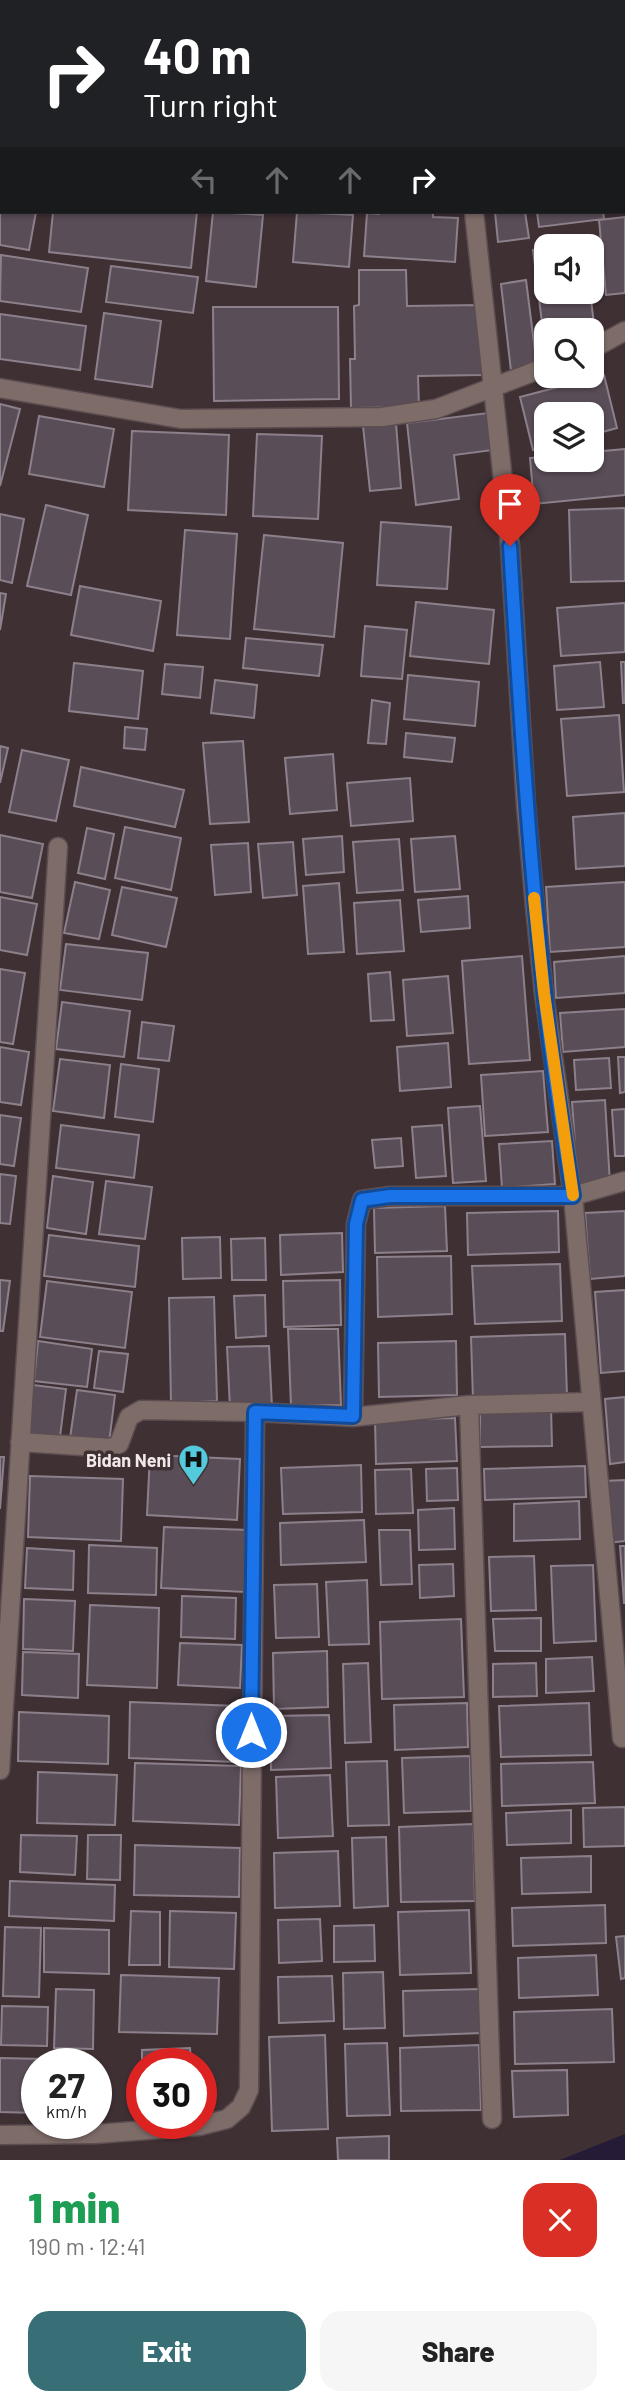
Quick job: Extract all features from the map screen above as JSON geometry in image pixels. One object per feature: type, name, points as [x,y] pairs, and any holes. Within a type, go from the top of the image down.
[{"type":"street","points":[[474,214],[510,546],[535,907],[544,993],[573,1196],[622,1738]]},
{"type":"street","points":[[604,342],[625,331]]},
{"type":"street","points":[[0,388],[181,419],[382,416],[436,409],[534,372]]},
{"type":"street","points":[[0,1770],[58,847]]},
{"type":"street","points":[[353,1416],[356,1224],[362,1200],[390,1196],[573,1196],[625,1181]]},
{"type":"street","points":[[20,1442],[111,1448],[119,1444],[128,1417],[141,1410],[353,1416],[469,1405],[590,1402]]},
{"type":"street","points":[[469,1405],[492,2119]]},
{"type":"street","points":[[0,2135],[96,2134],[199,2126],[227,2119],[241,2107],[249,2090],[255,1412]]},
{"type":"shaded area","points":[[625,2134],[625,2160],[560,2160]]},
{"type":"building","points":[[0,214],[36,214],[29,250],[0,245]]},
{"type":"building","points":[[53,214],[197,214],[191,268],[49,252]]},
{"type":"building","points":[[213,214],[263,215],[256,287],[206,281]]},
{"type":"building","points":[[297,214],[353,215],[349,267],[293,262]]},
{"type":"building","points":[[367,214],[433,214],[433,217],[458,218],[455,262],[364,256]]},
{"type":"building","points":[[495,214],[525,214],[529,238],[498,242]]},
{"type":"building","points":[[537,214],[603,214],[604,219],[539,227]]},
{"type":"building","points":[[625,217],[625,293],[606,295],[604,234],[600,234],[599,220]]},
{"type":"building","points":[[1,255],[88,268],[81,312],[0,301]]},
{"type":"building","points":[[111,266],[198,277],[193,313],[106,302]]},
{"type":"building","points":[[359,270],[406,270],[407,306],[482,305],[482,375],[418,376],[419,407],[351,408],[350,359],[355,359],[354,306],[359,305]]},
{"type":"building","points":[[526,280],[534,343],[534,367],[511,371],[501,284]]},
{"type":"building","points":[[540,304],[592,304],[593,318],[541,318]]},
{"type":"building","points":[[213,307],[338,307],[339,399],[214,401]]},
{"type":"building","points":[[104,313],[161,321],[152,387],[95,379]]},
{"type":"building","points":[[0,314],[86,326],[80,370],[0,359]]},
{"type":"building","points":[[604,375],[617,428],[604,432],[604,402],[534,402],[533,450],[520,397],[554,388],[604,388]]},
{"type":"building","points":[[0,404],[20,409],[0,486]]},
{"type":"building","points":[[488,413],[493,450],[454,455],[459,499],[416,505],[407,423]]},
{"type":"building","points":[[39,416],[114,429],[104,487],[29,474]]},
{"type":"building","points":[[396,423],[401,488],[370,491],[363,426]]},
{"type":"building","points":[[132,431],[229,435],[226,515],[128,510]]},
{"type":"building","points":[[257,434],[322,436],[318,519],[253,516]]},
{"type":"building","points":[[625,449],[625,495],[534,504],[530,458],[534,458],[534,472],[604,472],[604,451]]},
{"type":"building","points":[[46,505],[88,515],[71,595],[27,586]]},
{"type":"building","points":[[625,508],[625,581],[571,582],[569,510]]},
{"type":"building","points":[[0,514],[24,519],[12,583],[0,580]]},
{"type":"building","points":[[381,522],[451,527],[447,589],[377,585]]},
{"type":"building","points":[[185,530],[237,534],[230,639],[177,635]]},
{"type":"building","points":[[264,535],[343,543],[334,637],[254,629]]},
{"type":"building","points":[[80,586],[161,601],[153,651],[71,635]]},
{"type":"building","points":[[0,593],[6,594],[0,630]]},
{"type":"building","points":[[416,602],[494,610],[489,664],[410,656]]},
{"type":"building","points":[[625,603],[625,652],[561,656],[557,608]]},
{"type":"building","points":[[365,626],[407,630],[402,679],[361,676]]},
{"type":"building","points":[[246,638],[323,645],[319,676],[243,668]]},
{"type":"building","points":[[600,662],[604,707],[557,710],[554,666]]},
{"type":"building","points":[[621,662],[625,662],[625,703],[623,703]]},
{"type":"building","points":[[74,663],[143,671],[138,719],[69,711]]},
{"type":"building","points":[[165,664],[203,667],[200,698],[162,694]]},
{"type":"building","points":[[408,675],[479,682],[475,726],[404,719]]},
{"type":"building","points":[[215,680],[257,685],[254,718],[211,713]]},
{"type":"building","points":[[372,700],[390,703],[386,744],[368,743]]},
{"type":"building","points":[[619,715],[624,792],[567,796],[561,719]]},
{"type":"building","points":[[125,727],[147,729],[145,750],[124,748]]},
{"type":"building","points":[[406,733],[455,738],[452,762],[404,757]]},
{"type":"building","points":[[243,741],[249,822],[210,824],[203,743]]},
{"type":"building","points":[[0,746],[8,748],[0,783]]},
{"type":"building","points":[[22,750],[69,760],[56,821],[9,812]]},
{"type":"building","points":[[333,754],[337,810],[290,814],[285,758]]},
{"type":"building","points":[[81,767],[184,790],[175,827],[74,806]]},
{"type":"building","points":[[410,778],[413,821],[351,826],[347,783]]},
{"type":"building","points":[[625,813],[625,866],[576,869],[573,817]]},
{"type":"building","points":[[125,827],[181,838],[171,890],[115,878]]},
{"type":"building","points":[[87,828],[114,834],[105,879],[78,873]]},
{"type":"building","points":[[0,835],[43,844],[32,898],[0,892]]},
{"type":"building","points":[[342,836],[344,872],[306,875],[303,839]]},
{"type":"building","points":[[455,836],[460,889],[415,892],[411,839]]},
{"type":"building","points":[[399,839],[403,890],[357,893],[353,842]]},
{"type":"building","points":[[293,842],[297,895],[263,898],[258,844]]},
{"type":"building","points":[[248,843],[251,892],[215,895],[211,845]]},
{"type":"building","points":[[75,882],[110,890],[99,939],[64,933]]},
{"type":"building","points":[[625,882],[625,947],[550,952],[546,887]]},
{"type":"building","points":[[339,883],[344,952],[308,954],[303,886]]},
{"type":"building","points":[[122,887],[177,898],[166,947],[112,935]]},
{"type":"building","points":[[468,896],[470,928],[421,932],[418,900]]},
{"type":"building","points":[[0,897],[37,904],[27,955],[0,950]]},
{"type":"building","points":[[400,900],[404,951],[357,954],[354,903]]},
{"type":"building","points":[[66,944],[148,953],[142,1000],[60,990]]},
{"type":"building","points":[[522,956],[530,1060],[469,1064],[462,961]]},
{"type":"building","points":[[625,956],[625,993],[556,998],[554,962]]},
{"type":"building","points":[[0,969],[25,973],[13,1044],[0,1042]]},
{"type":"building","points":[[390,972],[394,1020],[371,1021],[368,974]]},
{"type":"building","points":[[448,976],[453,1033],[407,1036],[403,980]]},
{"type":"building","points":[[62,1002],[130,1011],[124,1057],[56,1049]]},
{"type":"building","points":[[625,1009],[625,1047],[563,1052],[560,1013]]},
{"type":"building","points":[[142,1022],[174,1026],[169,1061],[138,1058]]},
{"type":"building","points":[[448,1043],[451,1087],[400,1091],[397,1047]]},
{"type":"building","points":[[0,1047],[29,1052],[21,1105],[0,1102]]},
{"type":"building","points":[[618,1057],[625,1057],[625,1092],[620,1093]]},
{"type":"building","points":[[609,1058],[611,1088],[576,1090],[574,1060]]},
{"type":"building","points":[[60,1059],[110,1065],[104,1118],[53,1111]]},
{"type":"building","points":[[121,1064],[159,1069],[153,1122],[115,1117]]},
{"type":"building","points":[[543,1071],[548,1132],[485,1136],[481,1075]]},
{"type":"building","points":[[605,1100],[610,1184],[578,1186],[572,1102]]},
{"type":"building","points":[[480,1106],[486,1181],[453,1183],[448,1108]]},
{"type":"building","points":[[625,1109],[625,1156],[615,1156],[612,1110]]},
{"type":"building","points":[[0,1115],[21,1118],[14,1166],[0,1164]]},
{"type":"building","points":[[61,1125],[139,1135],[134,1178],[56,1168]]},
{"type":"building","points":[[442,1125],[446,1176],[416,1178],[412,1127]]},
{"type":"building","points":[[401,1138],[403,1166],[375,1168],[372,1140]]},
{"type":"building","points":[[552,1141],[555,1184],[502,1188],[499,1144]]},
{"type":"building","points":[[0,1174],[16,1176],[10,1224],[0,1223]]},
{"type":"building","points":[[53,1176],[93,1182],[86,1234],[47,1228]]},
{"type":"building","points":[[106,1181],[152,1187],[145,1239],[99,1234]]},
{"type":"building","points":[[445,1206],[447,1251],[375,1253],[374,1208]]},
{"type":"building","points":[[558,1211],[559,1252],[468,1255],[467,1213]]},
{"type":"building","points":[[625,1211],[625,1276],[590,1279],[585,1213]]},
{"type":"building","points":[[342,1233],[343,1272],[281,1275],[280,1235]]},
{"type":"building","points":[[49,1235],[139,1246],[135,1287],[44,1276]]},
{"type":"building","points":[[220,1237],[221,1278],[183,1279],[182,1238]]},
{"type":"building","points":[[265,1238],[266,1280],[232,1280],[231,1239]]},
{"type":"building","points":[[451,1256],[452,1314],[378,1317],[377,1257]]},
{"type":"building","points":[[560,1264],[562,1321],[475,1324],[472,1266]]},
{"type":"building","points":[[0,1280],[10,1281],[3,1331],[0,1331]]},
{"type":"building","points":[[340,1280],[341,1325],[284,1327],[283,1281]]},
{"type":"building","points":[[47,1281],[132,1292],[125,1348],[40,1337]]},
{"type":"building","points":[[625,1290],[625,1371],[601,1373],[595,1292]]},
{"type":"building","points":[[265,1295],[266,1336],[236,1338],[234,1296]]},
{"type":"building","points":[[214,1297],[217,1401],[171,1403],[169,1298]]},
{"type":"building","points":[[288,1329],[338,1329],[341,1405],[291,1406]]},
{"type":"building","points":[[565,1334],[567,1397],[473,1400],[471,1337]]},
{"type":"building","points":[[38,1341],[92,1349],[87,1387],[34,1381]]},
{"type":"building","points":[[456,1341],[457,1395],[379,1397],[378,1343]]},
{"type":"building","points":[[269,1346],[272,1407],[230,1408],[227,1347]]},
{"type":"building","points":[[99,1351],[128,1354],[123,1392],[94,1388]]},
{"type":"building","points":[[33,1385],[66,1389],[60,1437],[27,1433]]},
{"type":"building","points":[[77,1390],[115,1395],[109,1443],[70,1438]]},
{"type":"building","points":[[625,1397],[625,1462],[610,1464],[605,1399]]},
{"type":"building","points":[[551,1406],[552,1446],[480,1447],[480,1409]]},
{"type":"building","points":[[455,1418],[457,1461],[376,1464],[375,1420]]},
{"type":"building","name":"Bidan Neni","points":[[150,1455],[240,1459],[237,1520],[147,1515]]},
{"type":"building","points":[[0,1457],[4,1457],[0,1509]]},
{"type":"building","points":[[361,1465],[362,1512],[283,1514],[281,1468]]},
{"type":"building","points":[[585,1466],[586,1497],[485,1500],[484,1469]]},
{"type":"building","points":[[457,1468],[458,1500],[427,1501],[426,1469]]},
{"type":"building","points":[[411,1469],[413,1513],[376,1514],[375,1470]]},
{"type":"building","points":[[30,1476],[123,1479],[121,1541],[28,1537]]},
{"type":"building","points":[[625,1480],[625,1541],[608,1543],[604,1481]]},
{"type":"building","points":[[579,1501],[580,1539],[514,1541],[514,1504]]},
{"type":"building","points":[[454,1508],[455,1549],[419,1550],[418,1510]]},
{"type":"building","points":[[364,1520],[366,1562],[281,1565],[280,1523]]},
{"type":"building","points":[[164,1527],[248,1530],[246,1592],[161,1588]]},
{"type":"building","points":[[379,1530],[410,1530],[412,1584],[381,1585]]},
{"type":"building","points":[[89,1545],[157,1548],[156,1595],[88,1593]]},
{"type":"building","points":[[620,1546],[625,1546],[625,1603],[624,1603]]},
{"type":"building","points":[[27,1548],[74,1551],[73,1590],[25,1588]]},
{"type":"building","points":[[534,1556],[536,1610],[491,1611],[489,1557]]},
{"type":"building","points":[[453,1564],[454,1596],[420,1598],[419,1565]]},
{"type":"building","points":[[593,1565],[596,1641],[554,1643],[551,1566]]},
{"type":"building","points":[[367,1580],[369,1644],[329,1645],[326,1582]]},
{"type":"building","points":[[317,1584],[319,1637],[276,1638],[274,1585]]},
{"type":"building","points":[[182,1596],[236,1598],[235,1639],[181,1637]]},
{"type":"building","points":[[24,1599],[75,1601],[73,1651],[23,1649]]},
{"type":"building","points":[[90,1605],[159,1608],[157,1688],[87,1685]]},
{"type":"building","points":[[541,1618],[541,1651],[495,1651],[493,1619]]},
{"type":"building","points":[[461,1619],[464,1697],[382,1699],[380,1622]]},
{"type":"building","points":[[180,1643],[242,1645],[240,1688],[178,1685]]},
{"type":"building","points":[[327,1651],[328,1707],[274,1709],[273,1653]]},
{"type":"building","points":[[23,1652],[79,1654],[78,1698],[22,1695]]},
{"type":"building","points":[[592,1657],[594,1691],[546,1693],[546,1659]]},
{"type":"building","points":[[368,1663],[371,1742],[345,1743],[343,1664]]},
{"type":"building","points":[[536,1663],[537,1696],[493,1697],[493,1664]]},
{"type":"building","points":[[130,1702],[238,1706],[236,1762],[129,1758]]},
{"type":"building","points":[[467,1703],[468,1747],[395,1750],[394,1705]]},
{"type":"building","points":[[589,1703],[591,1755],[501,1757],[499,1706]]},
{"type":"building","points":[[19,1712],[109,1716],[108,1764],[18,1761]]},
{"type":"building","points":[[329,1715],[331,1768],[271,1770],[270,1716]]},
{"type":"building","points":[[470,1756],[471,1811],[404,1813],[402,1758]]},
{"type":"building","points":[[387,1761],[389,1825],[348,1826],[346,1762]]},
{"type":"building","points":[[593,1762],[595,1803],[502,1806],[501,1764]]},
{"type":"building","points":[[135,1763],[241,1766],[239,1825],[133,1821]]},
{"type":"building","points":[[38,1772],[117,1775],[115,1825],[37,1823]]},
{"type":"building","points":[[330,1775],[333,1836],[278,1838],[276,1777]]},
{"type":"building","points":[[625,1807],[625,1846],[584,1847],[583,1808]]},
{"type":"building","points":[[571,1810],[571,1843],[507,1845],[506,1813]]},
{"type":"building","points":[[473,1824],[475,1901],[401,1902],[399,1827]]},
{"type":"building","points":[[21,1835],[77,1836],[75,1875],[20,1872]]},
{"type":"building","points":[[88,1835],[121,1835],[120,1880],[87,1879]]},
{"type":"building","points":[[386,1837],[388,1906],[354,1908],[352,1838]]},
{"type":"building","points":[[135,1845],[240,1848],[239,1897],[134,1895]]},
{"type":"building","points":[[338,1851],[340,1906],[275,1908],[274,1853]]},
{"type":"building","points":[[591,1856],[591,1892],[522,1894],[521,1858]]},
{"type":"building","points":[[10,1881],[115,1885],[114,1921],[9,1916]]},
{"type":"building","points":[[605,1905],[606,1943],[513,1946],[512,1908]]},
{"type":"building","points":[[469,1910],[471,1973],[400,1975],[398,1912]]},
{"type":"building","points":[[131,1911],[160,1912],[160,1965],[129,1965]]},
{"type":"building","points":[[170,1911],[236,1913],[234,1969],[169,1967]]},
{"type":"building","points":[[320,1919],[322,1961],[279,1963],[278,1920]]},
{"type":"building","points":[[374,1925],[375,1961],[334,1962],[334,1926]]},
{"type":"building","points":[[5,1927],[41,1928],[39,1997],[3,1996]]},
{"type":"building","points":[[44,1928],[109,1930],[109,1974],[44,1972]]},
{"type":"building","points":[[625,1936],[625,1978],[621,1979],[616,1937]]},
{"type":"building","points":[[596,1955],[598,1995],[519,1998],[518,1958]]},
{"type":"building","points":[[383,1972],[385,2028],[344,2029],[343,1973]]},
{"type":"building","points":[[121,1975],[219,1978],[217,2034],[119,2032]]},
{"type":"building","points":[[332,1976],[334,2021],[279,2023],[278,1977]]},
{"type":"building","points":[[56,1989],[94,1990],[93,2048],[54,2048]]},
{"type":"building","points":[[480,1989],[481,2033],[404,2036],[403,1991]]},
{"type":"building","points":[[2,2006],[48,2007],[47,2046],[1,2045]]},
{"type":"building","points":[[612,2009],[614,2062],[515,2064],[514,2012]]},
{"type":"building","points":[[325,2035],[328,2129],[272,2131],[269,2037]]},
{"type":"building","points":[[387,2043],[390,2115],[347,2116],[345,2044]]},
{"type":"building","points":[[479,2045],[481,2110],[401,2111],[400,2048]]},
{"type":"building","points":[[0,2058],[21,2058],[21,2113],[0,2112]]},
{"type":"building","points":[[567,2070],[568,2115],[514,2117],[512,2071]]},
{"type":"building","points":[[389,2136],[389,2160],[338,2160],[337,2138]]},
{"type":"slow traffic","points":[[534,898],[544,993],[573,1195]]},
{"type":"place","name":"Bidan Neni","points":[[194,1487]]},
{"type":"route","points":[[251,1732],[255,1412],[353,1416],[356,1224],[362,1200],[390,1196],[573,1196],[544,993],[535,907],[510,546]]}]
